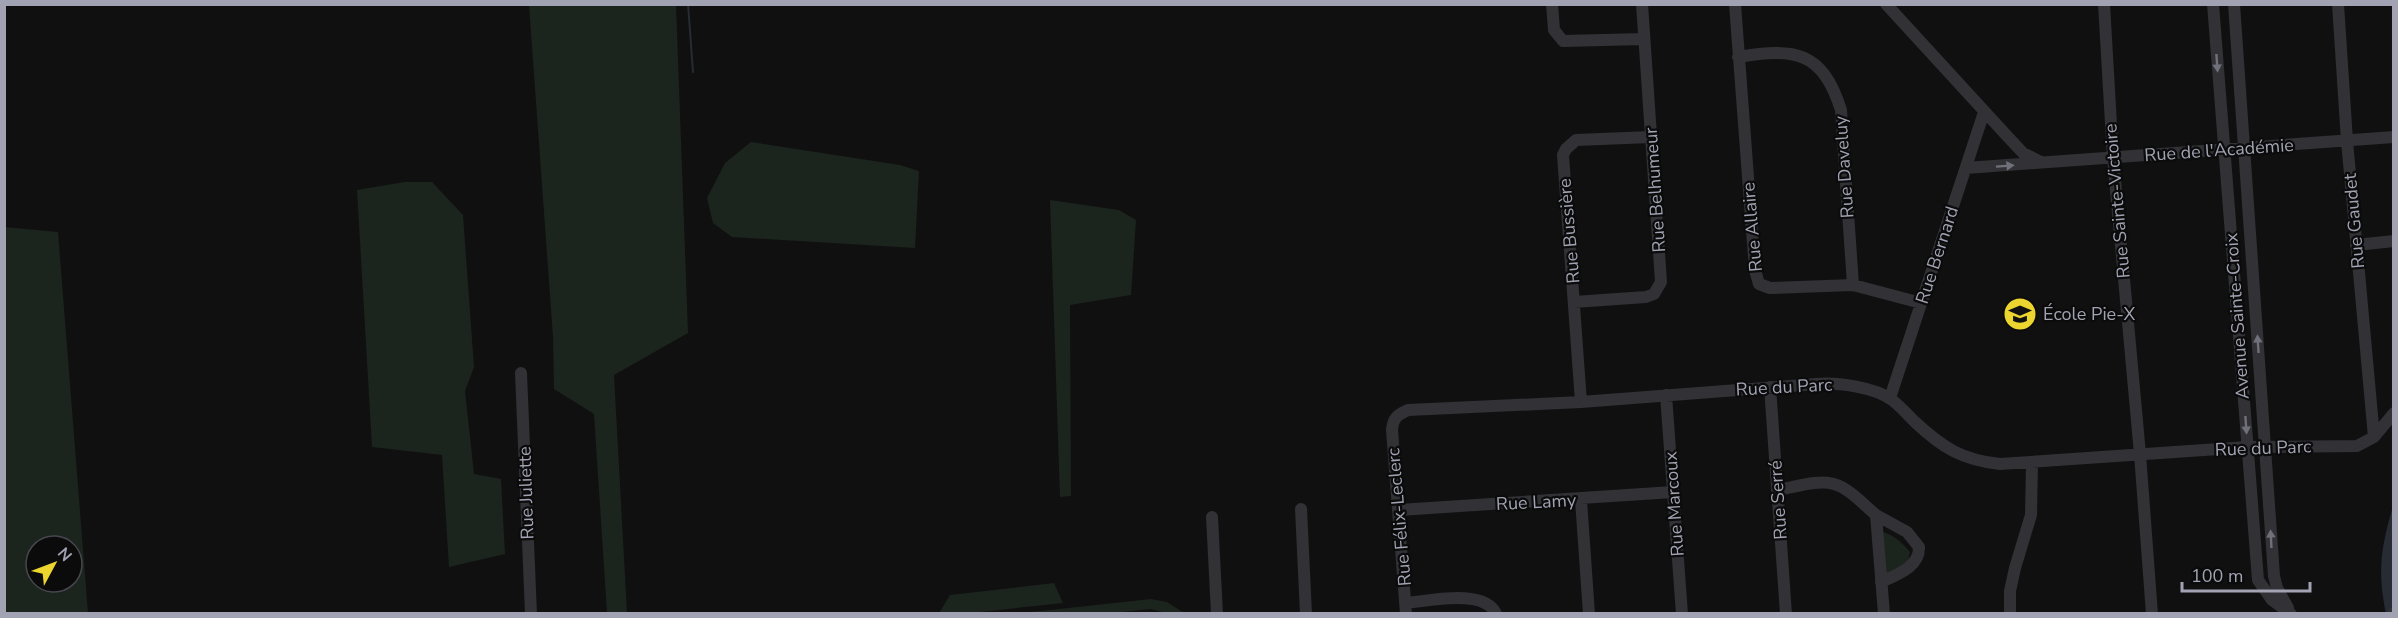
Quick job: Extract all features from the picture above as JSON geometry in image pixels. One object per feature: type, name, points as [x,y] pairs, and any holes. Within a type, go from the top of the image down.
[{"type":"street","points":[[1552,4],[1554,30],[1563,41],[1643,39]]},
{"type":"street","name":"Rue Belhumeur","points":[[1574,302],[1646,297],[1653,294],[1662,282],[1642,4]]},
{"type":"street","name":"Rue Allaire","points":[[1735,4],[1755,270],[1759,284],[1770,288],[1853,285],[1921,303]]},
{"type":"street","points":[[1886,4],[2023,153],[2044,163]]},
{"type":"street","name":"Rue Sainte-Victoire","points":[[2104,4],[2113,158],[2152,614]]},
{"type":"street","name":"Avenue Sainte-Croix","points":[[2213,4],[2258,580],[2272,600],[2292,614]]},
{"type":"street","name":"Avenue Sainte-Croix","points":[[2234,4],[2274,576],[2281,598],[2292,614]]},
{"type":"street","name":"Rue Gaudet","points":[[2338,4],[2347,141],[2374,437]]},
{"type":"street","name":"Rue Daveluy","points":[[1738,57],[1770,52],[1795,54],[1819,68],[1832,87],[1841,110],[1853,285]]},
{"type":"street","name":"Rue Bernard","points":[[1890,398],[1984,112]]},
{"type":"street","name":"Rue Bussière","points":[[1581,402],[1563,155],[1566,149],[1576,141],[1651,137]]},
{"type":"street","name":"Rue de l'Académie","points":[[1966,168],[2394,137]]},
{"type":"street","points":[[2356,245],[2394,241]]},
{"type":"street","name":"Rue Juliette","points":[[521,373],[531,614]]},
{"type":"street","name":"Rue du Parc","points":[[1393,420],[1408,410],[1581,402],[1770,387],[1841,384],[1890,398],[1944,447],[1958,455],[1986,462],[2032,463],[2248,447],[2356,446],[2374,437]]},
{"type":"street","name":"Rue Serré","points":[[1770,387],[1786,614]]},
{"type":"street","name":"Rue Marcoux","points":[[1666,395],[1682,614]]},
{"type":"street","points":[[2374,437],[2394,413]]},
{"type":"street","name":"Rue Félix-Leclerc","points":[[1393,420],[1406,608]]},
{"type":"street","points":[[2010,614],[2010,591],[2031,516],[2032,463]]},
{"type":"street","points":[[1777,490],[1825,483],[1834,484],[1844,489],[1876,515],[1907,532],[1916,541],[1919,553],[1912,565],[1881,582]]},
{"type":"street","name":"Rue Lamy","points":[[1399,510],[1581,500],[1673,492]]},
{"type":"street","points":[[1581,500],[1589,614]]},
{"type":"street","points":[[1301,509],[1306,614]]},
{"type":"street","points":[[1876,515],[1884,614]]},
{"type":"street","points":[[1212,517],[1217,614]]},
{"type":"street","points":[[1406,608],[1476,598],[1493,607],[1496,614]]},
{"type":"shaded area","points":[[529,5],[676,5],[688,333],[614,375],[627,613],[607,613],[594,414],[554,389],[553,337]]},
{"type":"shaded area","points":[[751,142],[900,165],[919,171],[915,248],[732,237],[713,223],[707,198],[725,163]]},
{"type":"shaded area","points":[[405,182],[432,182],[463,215],[474,367],[465,391],[474,474],[501,479],[505,554],[449,567],[442,455],[372,447],[357,190]]},
{"type":"shaded area","points":[[1050,200],[1119,210],[1136,220],[1131,295],[1070,305],[1071,496],[1060,497]]},
{"type":"shaded area","points":[[4,227],[58,232],[82,534],[24,534],[24,594],[84,594],[84,562],[88,613],[5,613]]},
{"type":"shaded area","points":[[2393,506],[2393,613],[2386,614],[2381,572],[2386,534]]},
{"type":"shaded area","points":[[1880,532],[1893,536],[1910,552],[1908,562],[1881,577]]},
{"type":"shaded area","points":[[1054,583],[1063,603],[971,613],[939,613],[950,595]]},
{"type":"shaded area","points":[[1151,599],[1167,602],[1184,613],[1166,613],[1151,609],[1104,614],[1022,613]]},
{"type":"waterway","points":[[688,4],[693,72]]},
{"type":"place","name":"École Pie-X","points":[[2020,314]]}]
